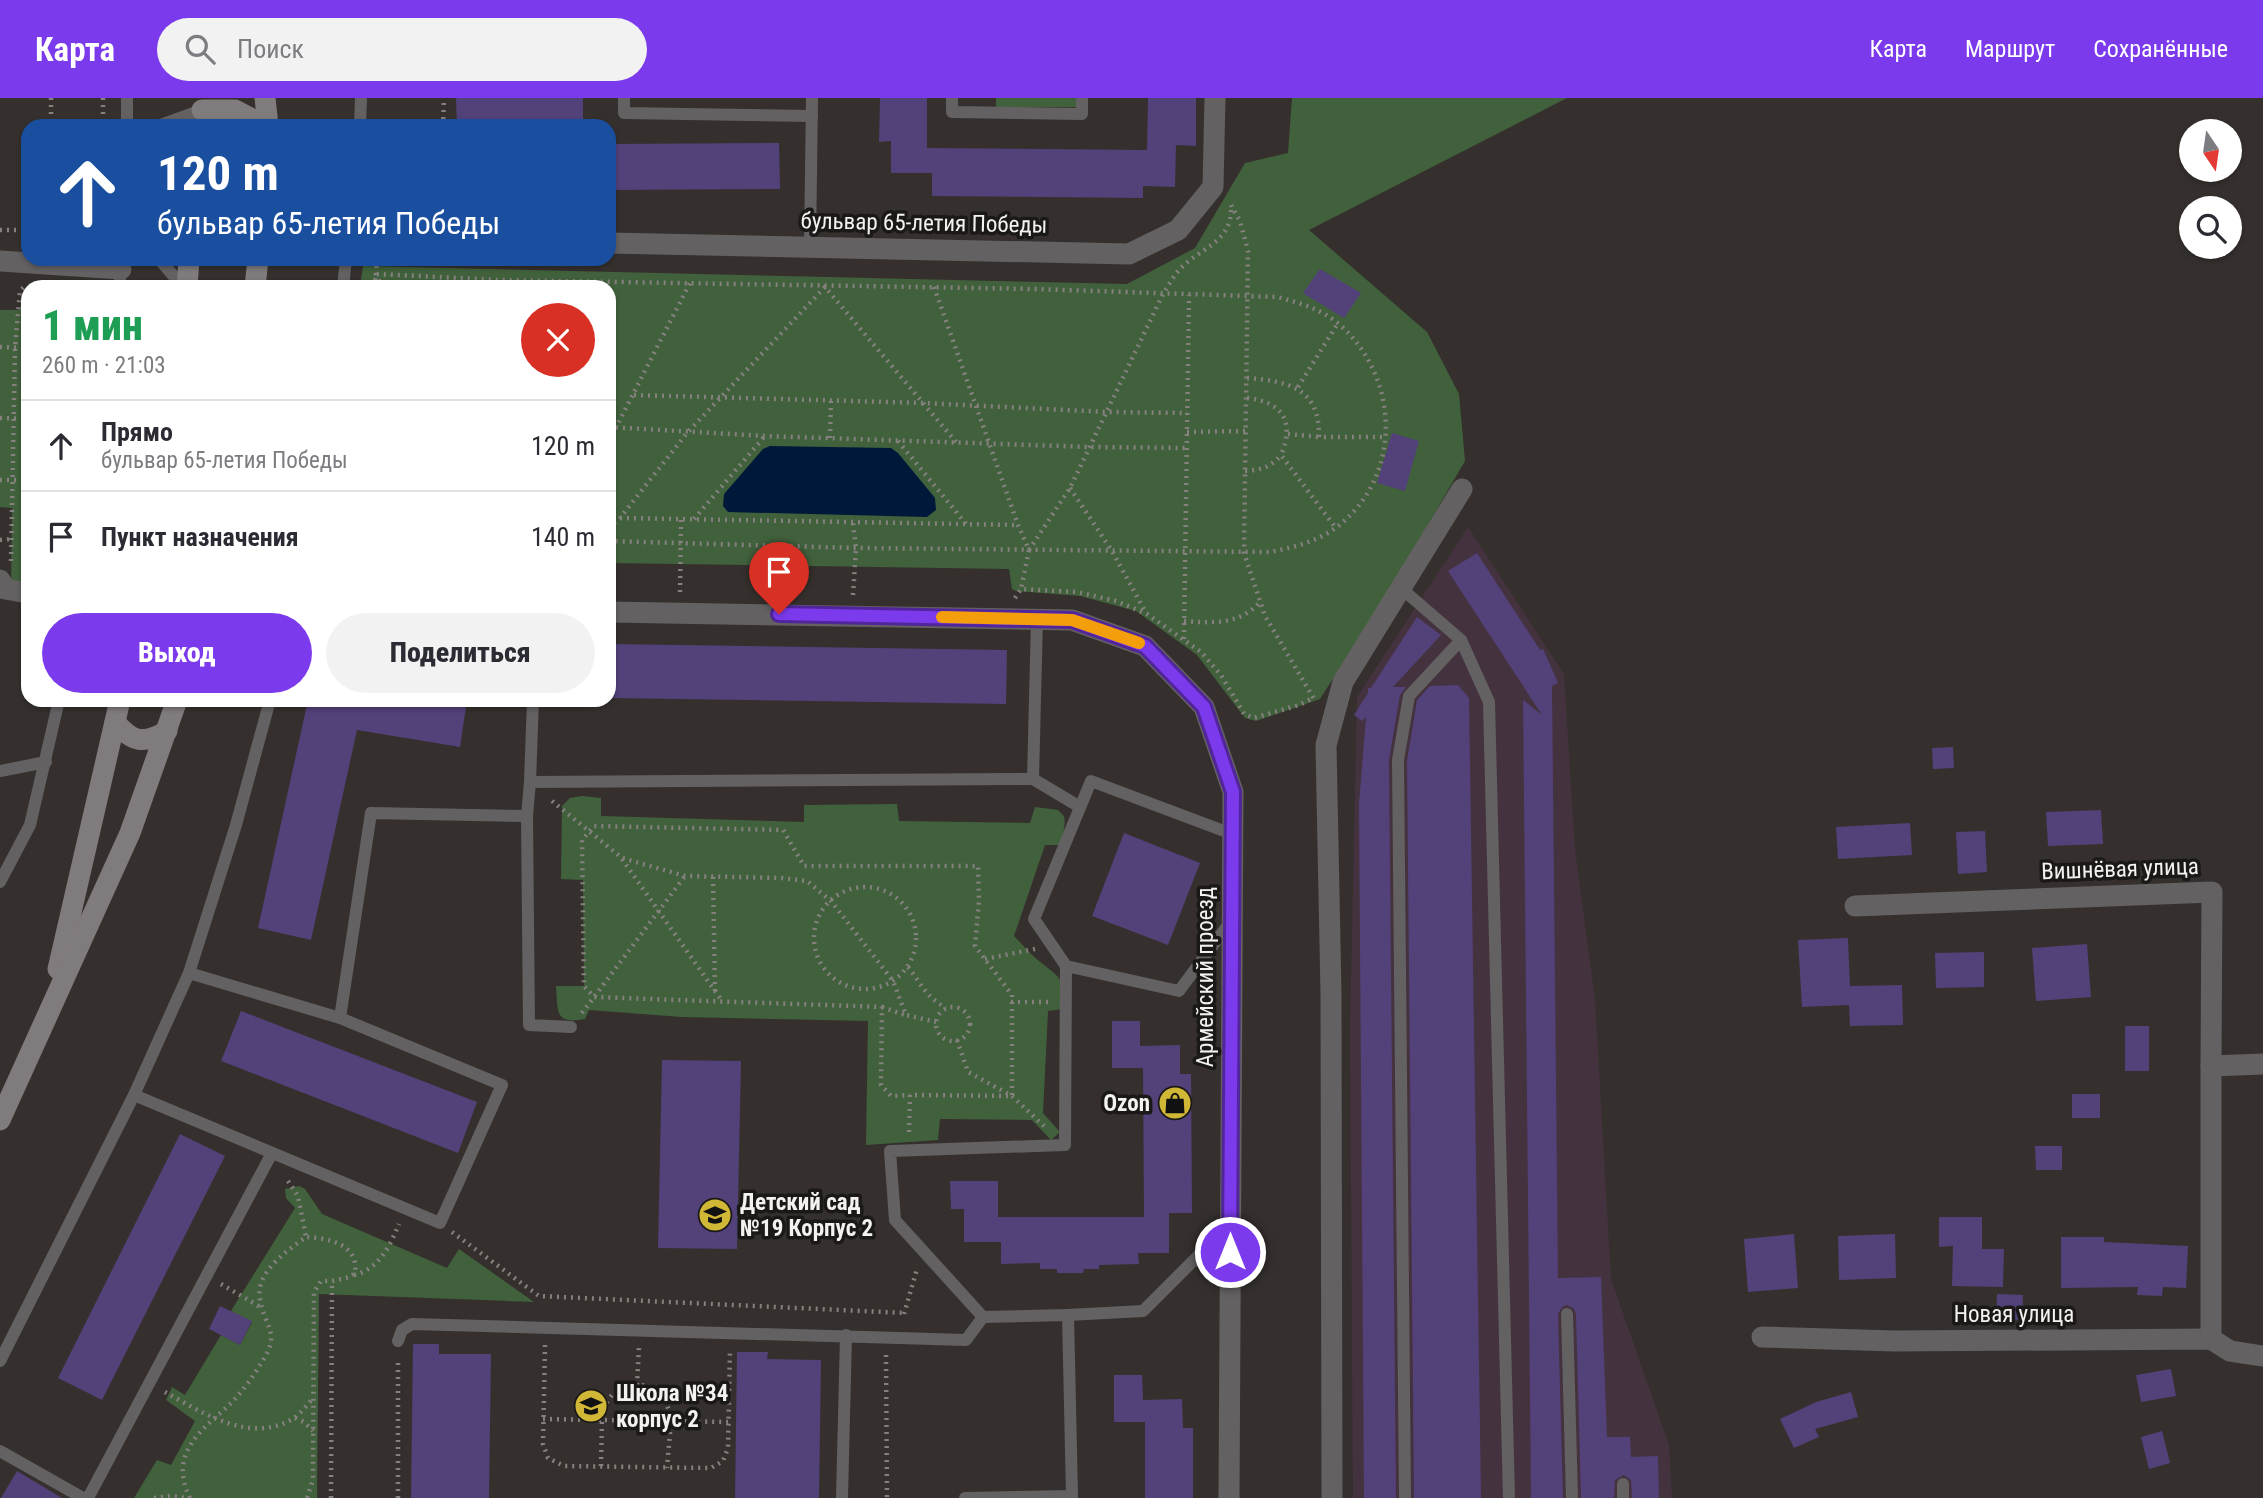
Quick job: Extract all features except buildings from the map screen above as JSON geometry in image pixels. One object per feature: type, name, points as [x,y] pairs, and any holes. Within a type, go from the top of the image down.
[{"type":"main road","points":[[265,98],[266,119]]},
{"type":"main road","points":[[202,111],[235,110],[252,119]]},
{"type":"main road","points":[[46,1019],[118,707]]},
{"type":"main road","points":[[0,1120],[130,833],[175,707]]},
{"type":"main road","points":[[115,722],[125,734],[138,740],[156,737],[167,731]]},
{"type":"street","name":"бульвар 65-летия Победы","points":[[616,243],[1129,254],[1178,230],[1213,187],[1215,98]]},
{"type":"street","points":[[0,261],[21,262]]},
{"type":"street","points":[[68,266],[120,272]]},
{"type":"street","points":[[1332,1498],[1331,994],[1326,745],[1343,682],[1462,489]]},
{"type":"street","points":[[616,611],[1038,619]]},
{"type":"street","name":"Армейский проезд","points":[[1038,619],[1072,620],[1145,646],[1204,707],[1233,792],[1229,1498]]},
{"type":"street","name":"Вишнёвая улица","points":[[1855,906],[2213,892],[2210,1066],[2211,1339]]},
{"type":"street","points":[[2210,1066],[2263,1064]]},
{"type":"street","name":"Новая улица","points":[[1762,1337],[1895,1342],[2211,1339],[2230,1351],[2263,1356]]},
{"type":"lane","points":[[127,98],[127,119]]},
{"type":"lane","points":[[360,119],[361,98]]},
{"type":"lane","points":[[624,98],[624,113],[812,116]]},
{"type":"lane","points":[[810,247],[812,98]]},
{"type":"lane","points":[[952,98],[952,111],[1082,114],[1082,98]]},
{"type":"lane","points":[[179,119],[202,111]]},
{"type":"lane","points":[[166,266],[178,280]]},
{"type":"lane","points":[[1402,589],[1461,640],[1489,702],[1509,1498]]},
{"type":"lane","points":[[1033,779],[1038,619]]},
{"type":"lane","points":[[1405,1498],[1398,760],[1409,696],[1461,640]]},
{"type":"lane","points":[[0,882],[30,825],[58,707]]},
{"type":"lane","points":[[0,1362],[134,1095],[189,973],[236,825],[268,707]]},
{"type":"lane","points":[[533,707],[527,816],[529,1026],[571,1027]]},
{"type":"lane","points":[[0,771],[46,762]]},
{"type":"lane","points":[[530,782],[1033,779],[1080,807]]},
{"type":"lane","points":[[1230,1224],[1143,1311],[983,1317],[895,1220],[890,1151],[1065,1145],[1066,965],[1034,919],[1091,781],[1232,834]]},
{"type":"lane","points":[[340,1018],[371,813],[527,816]]},
{"type":"lane","points":[[1066,965],[1179,991],[1232,920]]},
{"type":"lane","points":[[134,1095],[440,1223],[502,1085],[340,1018],[189,973]]},
{"type":"lane","points":[[0,1451],[86,1498],[272,1153]]},
{"type":"lane","points":[[1567,1314],[1572,1498]]},
{"type":"lane","points":[[965,1498],[1072,1496],[1068,1315]]},
{"type":"lane","points":[[398,1341],[402,1329],[412,1324],[966,1340],[983,1317]]},
{"type":"lane","points":[[842,1498],[846,1335]]},
{"type":"lane","points":[[1623,1484],[1623,1498]]},
{"type":"path","points":[[51,98],[51,119]]},
{"type":"path","points":[[103,98],[103,119]]},
{"type":"path","points":[[443,119],[444,98]]},
{"type":"path","points":[[1231,205],[1240,221],[1248,251],[1244,553],[1265,616],[1331,729]]},
{"type":"path","points":[[0,230],[21,230]]},
{"type":"path","points":[[32,280],[48,266]]},
{"type":"path","points":[[375,280],[377,266]]},
{"type":"path","points":[[376,274],[498,280]]},
{"type":"path","points":[[376,274],[379,280]]},
{"type":"path","points":[[616,282],[934,287],[1277,297],[1307,305],[1338,323],[1357,341],[1371,363],[1387,411],[1382,461],[1364,500],[1335,527],[1300,546],[1270,552],[856,548],[616,541]]},
{"type":"path","points":[[690,283],[617,427],[765,436],[1187,448]]},
{"type":"path","points":[[616,522],[718,398],[825,286]]},
{"type":"path","points":[[825,286],[956,443]]},
{"type":"path","points":[[934,287],[1017,525],[1029,550]]},
{"type":"path","points":[[13,587],[11,539],[15,348],[21,290]]},
{"type":"path","points":[[1021,589],[1029,550],[1070,488],[1163,294]]},
{"type":"path","points":[[1184,640],[1189,295]]},
{"type":"path","points":[[1298,387],[1338,323]]},
{"type":"path","points":[[0,347],[21,348]]},
{"type":"path","points":[[1247,378],[1275,380],[1298,387],[1312,402],[1319,425],[1319,437]]},
{"type":"path","points":[[634,395],[1187,413]]},
{"type":"path","points":[[1245,471],[1273,465],[1281,455],[1288,435],[1287,421],[1276,407],[1263,399],[1247,398]]},
{"type":"path","points":[[830,438],[831,401]]},
{"type":"path","points":[[0,418],[21,419]]},
{"type":"path","points":[[1187,432],[1246,431]]},
{"type":"path","points":[[1288,435],[1386,437]]},
{"type":"path","points":[[694,519],[765,436]]},
{"type":"path","points":[[898,440],[967,524]]},
{"type":"path","points":[[1281,455],[1335,527]]},
{"type":"path","points":[[0,480],[21,480]]},
{"type":"path","points":[[1070,488],[1112,551],[1147,614]]},
{"type":"path","points":[[620,518],[1017,525]]},
{"type":"path","points":[[680,613],[681,519]]},
{"type":"path","points":[[852,616],[856,548],[853,523]]},
{"type":"path","points":[[0,540],[11,539]]},
{"type":"path","points":[[1184,621],[1216,623],[1240,618],[1251,612],[1260,602]]},
{"type":"path","points":[[530,782],[622,858],[722,1001]]},
{"type":"path","points":[[936,1022],[882,1007],[594,997],[584,986],[582,840],[594,826],[783,830],[803,866],[978,866],[979,901],[975,946],[1012,995],[1012,1096]]},
{"type":"path","points":[[622,858],[685,876],[807,881],[831,901],[893,981],[906,1015]]},
{"type":"path","points":[[594,997],[685,876]]},
{"type":"path","points":[[713,877],[715,991]]},
{"type":"path","points":[[857,888],[874,888],[890,894],[904,905],[912,919],[916,935],[915,951],[908,967],[882,987],[849,987],[834,979],[823,967],[816,952],[814,935],[818,918],[841,893],[857,888]]},
{"type":"path","points":[[984,959],[1053,946]]},
{"type":"path","points":[[908,967],[923,986],[928,998],[946,1008],[962,1009],[969,1018],[969,1029],[957,1040],[951,1041],[941,1036],[936,1022],[946,1008]]},
{"type":"path","points":[[1012,1002],[1066,1003]]},
{"type":"path","points":[[882,1007],[881,1086],[891,1096],[1012,1096]]},
{"type":"path","points":[[957,1040],[968,1072],[1012,1096],[1065,1145]]},
{"type":"path","points":[[909,1150],[910,1095]]},
{"type":"path","points":[[272,1153],[298,1196],[306,1237]]},
{"type":"path","points":[[307,1498],[313,1479],[314,1292],[321,1281],[332,1281],[362,1273],[382,1257],[391,1244],[405,1209]]},
{"type":"path","points":[[440,1223],[540,1296],[905,1313]]},
{"type":"path","points":[[154,1498],[188,1498],[184,1480],[187,1448],[234,1399],[265,1357],[273,1333],[263,1308],[260,1291],[263,1279],[287,1251],[306,1237],[322,1238],[347,1248],[356,1264],[355,1273],[350,1277]]},
{"type":"path","points":[[887,1498],[886,1336],[905,1313],[922,1249]]},
{"type":"path","points":[[206,1276],[263,1308]]},
{"type":"path","points":[[331,1498],[332,1281]]},
{"type":"path","points":[[545,1327],[543,1444],[548,1458],[564,1466],[710,1468],[723,1461],[728,1448],[731,1332]]},
{"type":"path","points":[[637,1385],[639,1329]]},
{"type":"path","points":[[398,1341],[398,1498]]},
{"type":"path","points":[[149,1384],[213,1418],[249,1429],[278,1425],[295,1418],[314,1398]]},
{"type":"path","points":[[601,1466],[605,1406],[618,1389],[637,1385],[652,1388],[661,1395],[667,1405],[671,1421],[667,1468]]},
{"type":"path","points":[[295,1418],[313,1431]]},
{"type":"path","points":[[543,1419],[728,1422]]},
{"type":"shaded area","points":[[1468,527],[1564,674],[1575,849],[1595,1000],[1611,1279],[1669,1445],[1672,1498],[1353,1498],[1350,1028],[1357,697]]},
{"type":"green space","points":[[996,98],[1077,98],[1077,107],[996,107]]},
{"type":"green space","points":[[1292,98],[1567,98],[1309,230],[1427,332],[1459,394],[1465,461],[1394,583],[1320,699],[1256,721],[1245,718],[1197,655],[1136,611],[1080,596],[1016,591],[1012,589],[1009,569],[616,563],[616,280],[361,280],[363,266],[1127,284],[1195,248],[1245,163],[1288,153]]},
{"type":"green space","points":[[21,305],[21,591],[11,590],[12,508],[0,507],[0,310],[19,310]]},
{"type":"green space","points":[[570,798],[601,798],[601,816],[804,822],[804,805],[897,804],[899,821],[1030,823],[1035,807],[1058,810],[1064,816],[1062,838],[1059,845],[1045,845],[1014,936],[1057,976],[1062,985],[1063,1009],[1048,1011],[1043,1113],[1060,1132],[1051,1140],[1032,1120],[940,1119],[938,1140],[866,1145],[868,1021],[682,1017],[589,1010],[585,1019],[563,1018],[558,1009],[556,986],[584,986],[583,880],[561,879],[562,806]]},
{"type":"green space","points":[[299,1186],[305,1189],[322,1214],[447,1268],[459,1249],[534,1302],[319,1294],[317,1498],[134,1498],[157,1460],[171,1465],[195,1421],[166,1400],[172,1387],[185,1395],[221,1335],[240,1345],[252,1322],[231,1311],[295,1208],[286,1198],[285,1189]]},
{"type":"water","points":[[770,446],[891,448],[935,498],[936,510],[927,517],[728,512],[723,506],[724,494],[763,449]]},
{"type":"slow traffic","points":[[942,617],[1072,620],[1139,643]]},
{"type":"place","name":"Ozon","points":[[1175,1103]]},
{"type":"place","name":"Детский сад №19 Корпус 2","points":[[715,1215]]},
{"type":"place","name":"Школа №34 корпус 2","points":[[591,1406]]},
{"type":"route","points":[[779,614],[1072,620],[1145,646],[1204,707],[1233,792],[1230,1252]]}]
